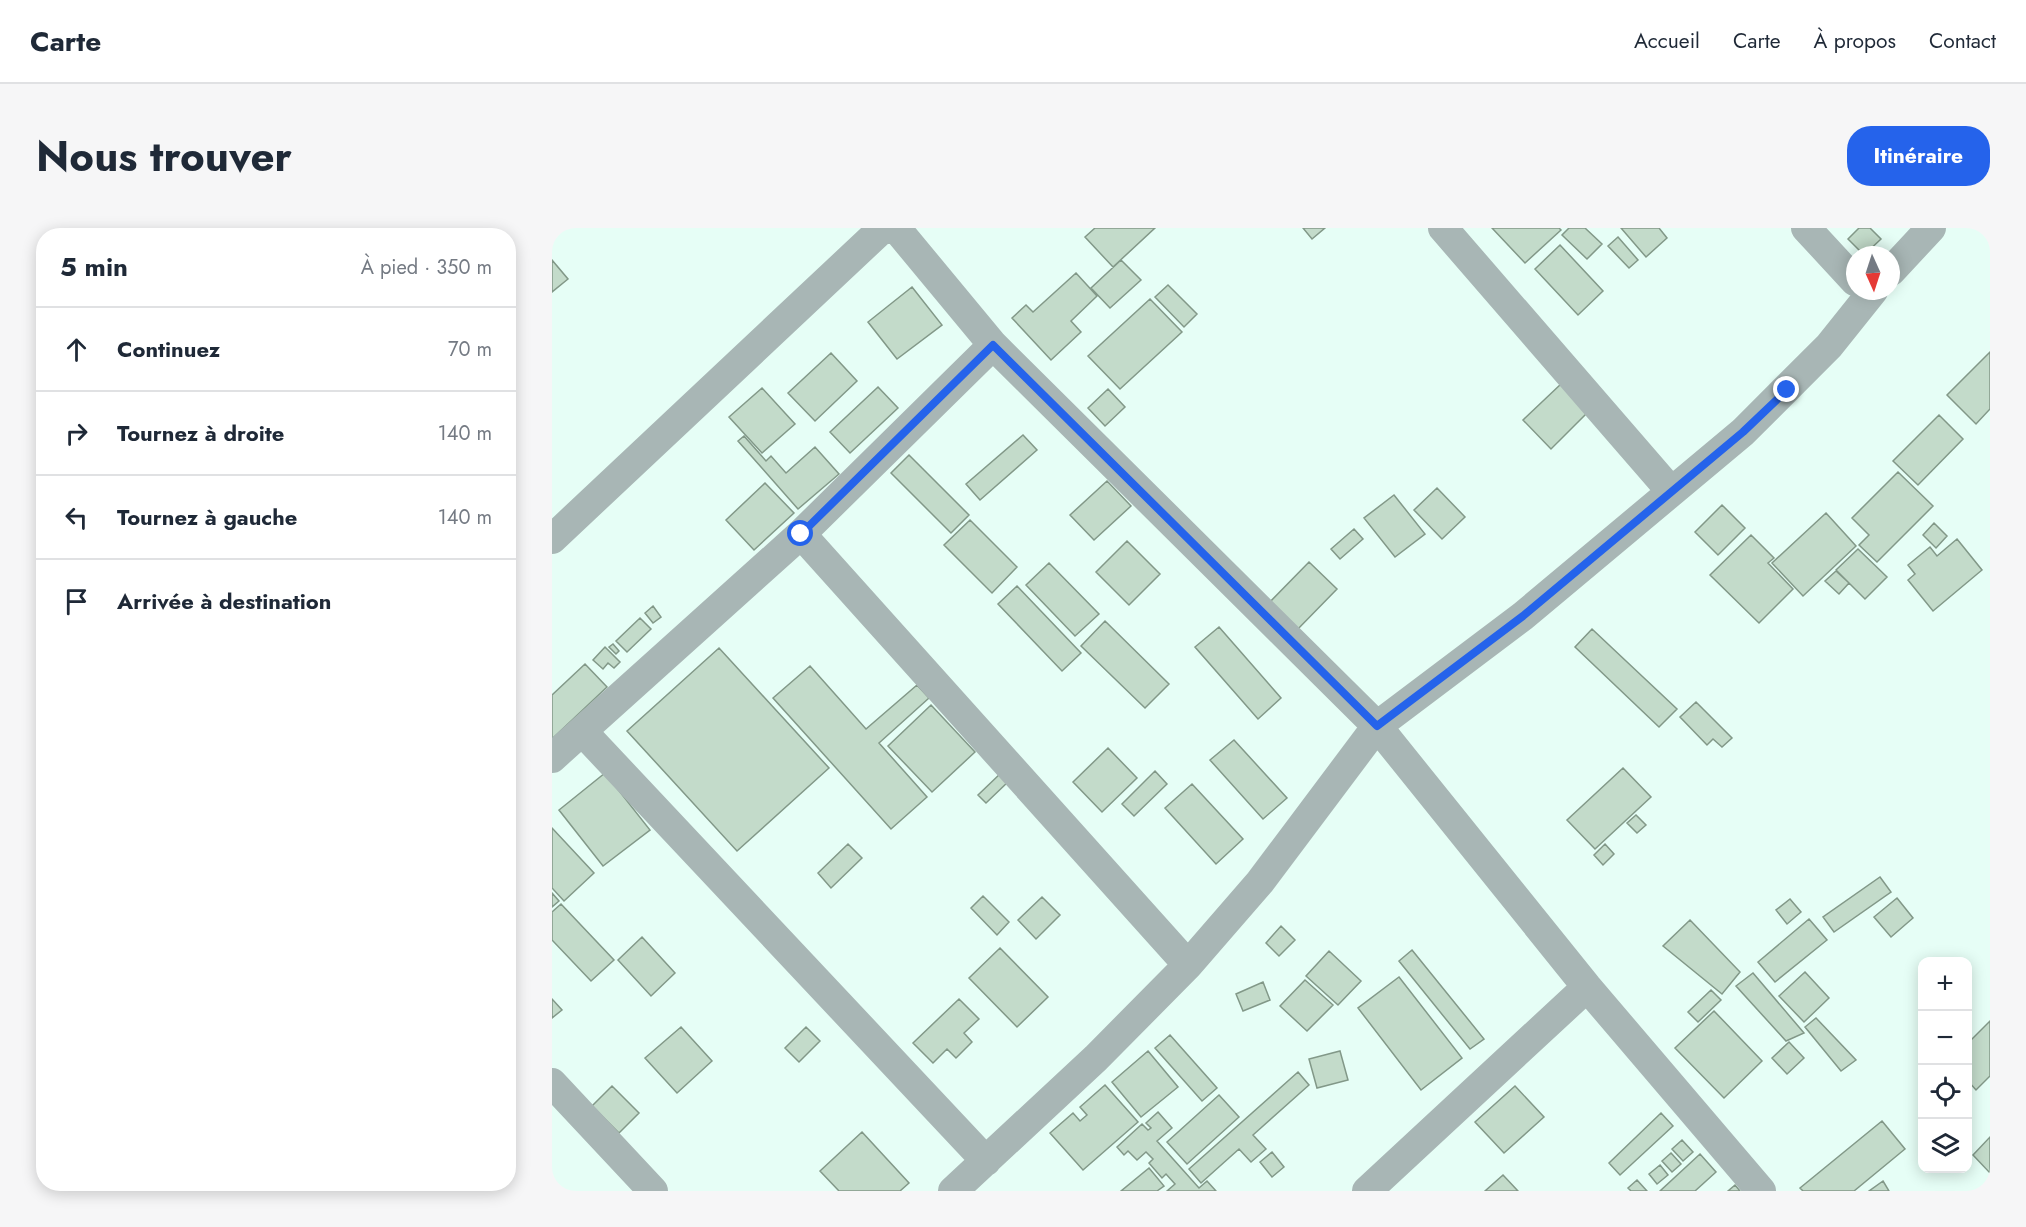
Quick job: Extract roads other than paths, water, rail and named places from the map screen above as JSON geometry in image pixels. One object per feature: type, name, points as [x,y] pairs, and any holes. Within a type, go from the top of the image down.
[{"type":"street","points":[[552,539],[883,228]]},
{"type":"street","points":[[896,228],[993,345],[1377,726],[1587,987],[1761,1191]]},
{"type":"street","points":[[1443,228],[1670,490]]},
{"type":"street","points":[[1806,228],[1846,270]]},
{"type":"street","points":[[1900,261],[1931,228]]},
{"type":"street","points":[[953,1191],[1096,1058],[1188,965],[1260,882],[1377,726],[1523,616],[1670,490],[1743,432],[1829,346],[1859,300]]},
{"type":"street","points":[[552,758],[801,534],[993,345]]},
{"type":"street","points":[[801,534],[1188,965]]},
{"type":"street","points":[[582,731],[986,1161]]},
{"type":"street","points":[[1367,1191],[1587,987]]},
{"type":"street","points":[[552,1083],[653,1191]]}]
